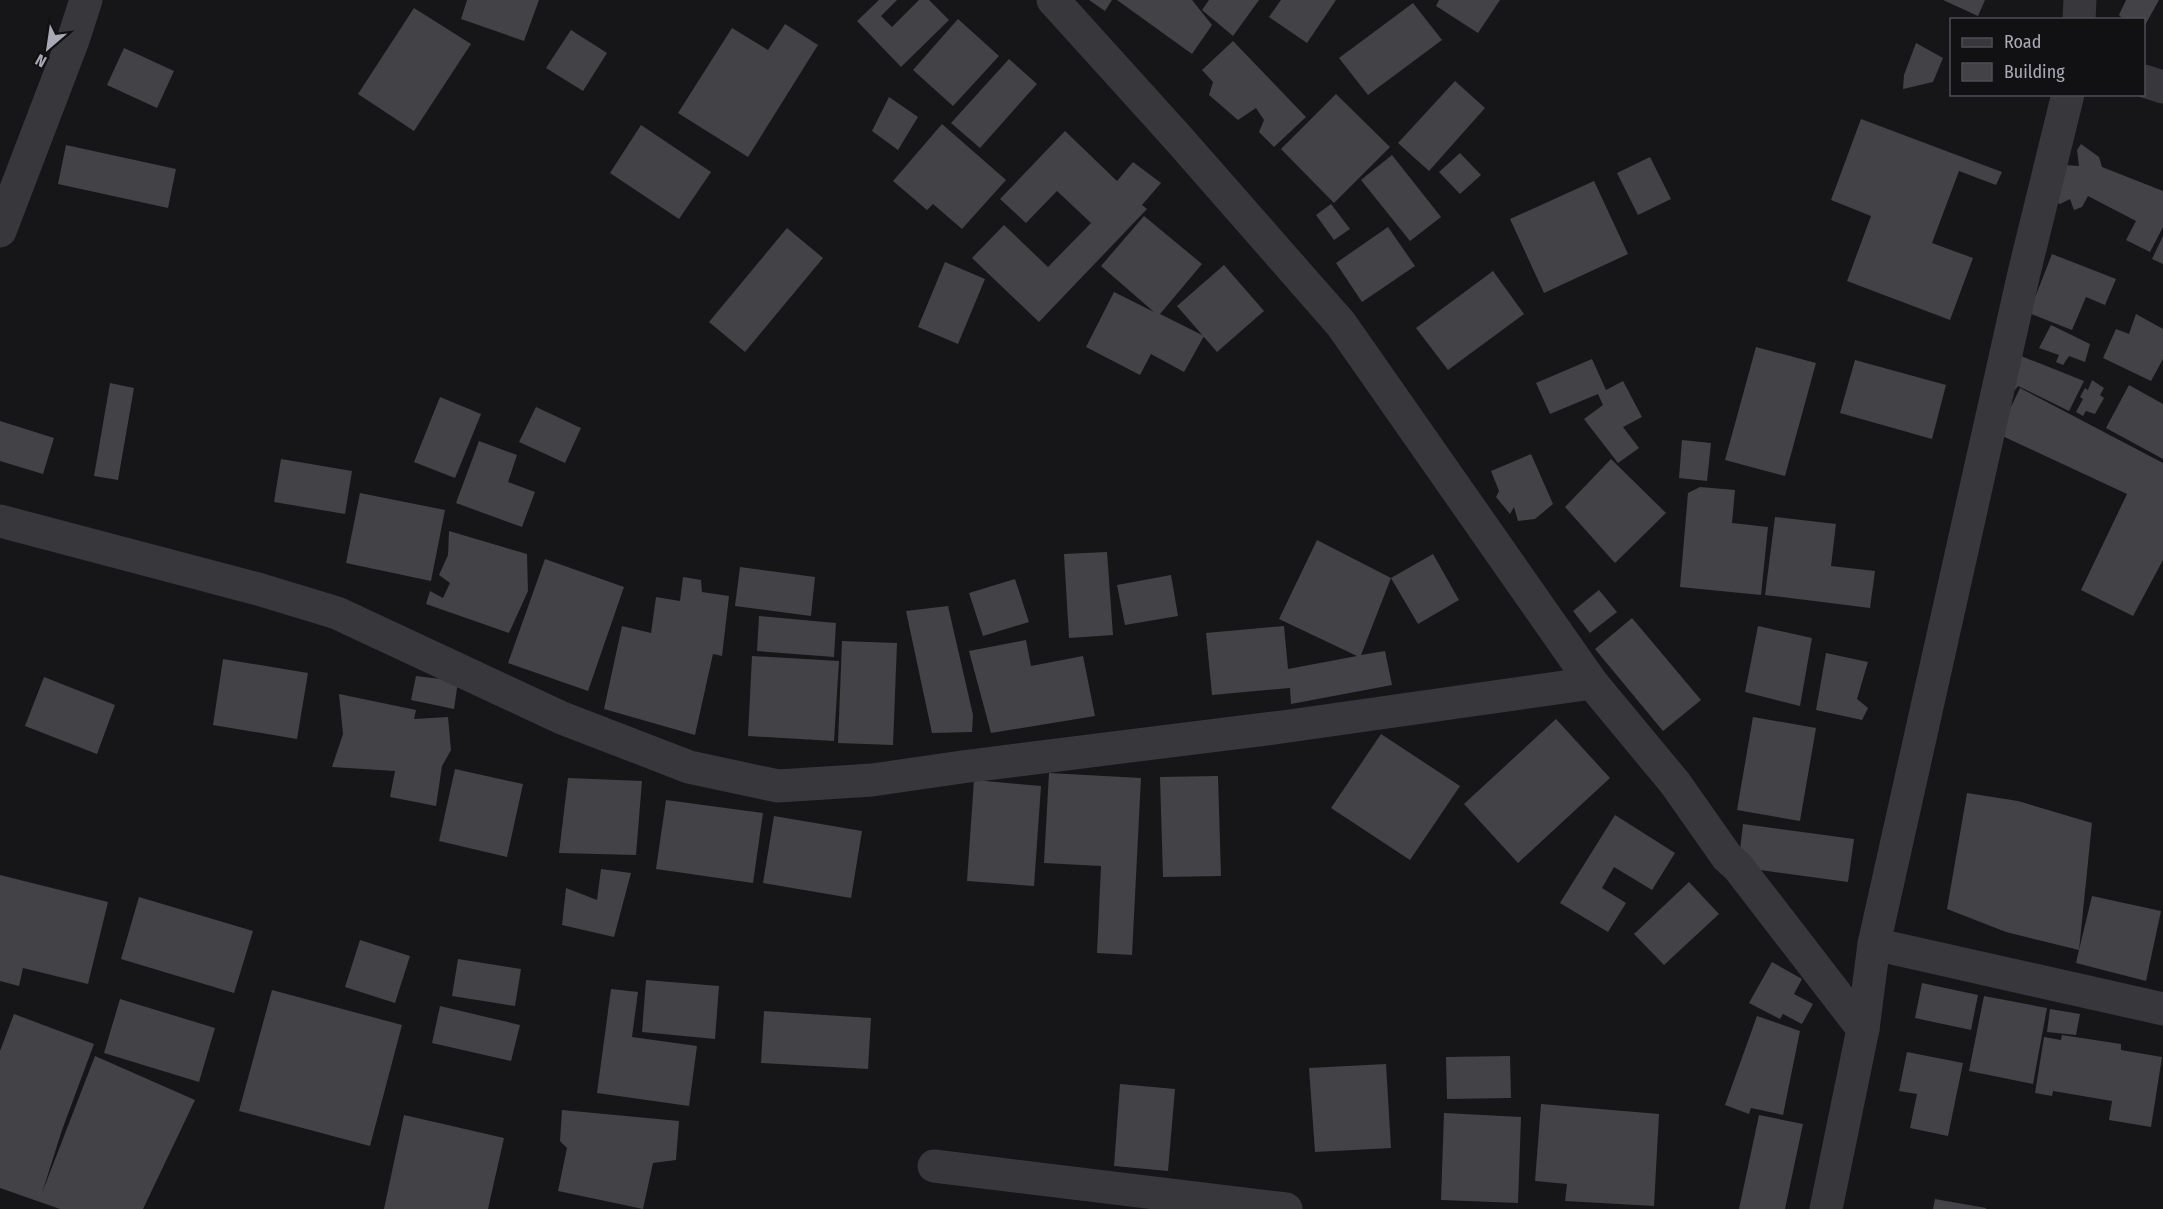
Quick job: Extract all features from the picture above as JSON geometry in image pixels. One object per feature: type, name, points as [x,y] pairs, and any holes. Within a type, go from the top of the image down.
[{"type":"street","points":[[0,231],[86,0]]},
{"type":"street","points":[[1053,0],[1341,324],[1592,683],[1675,783],[1726,857],[1738,867],[1863,1029]]},
{"type":"street","points":[[2079,18],[2080,0]]},
{"type":"street","points":[[2145,81],[2163,87]]},
{"type":"street","points":[[1826,1209],[1863,1029],[1874,944],[2024,273],[2068,96]]},
{"type":"street","points":[[0,521],[337,612],[562,718],[689,767],[778,786],[872,780],[1282,728],[1592,683]]},
{"type":"street","points":[[1874,944],[2163,1009]]},
{"type":"street","points":[[934,1166],[1286,1209]]},
{"type":"building","points":[[467,0],[539,0],[524,41],[461,19]]},
{"type":"building","points":[[879,0],[897,0],[881,16],[892,27],[919,0],[929,0],[949,20],[901,67],[857,21]]},
{"type":"building","points":[[1089,0],[1112,0],[1105,11]]},
{"type":"building","points":[[1117,0],[1192,0],[1212,25],[1192,54]]},
{"type":"building","points":[[1209,0],[1259,0],[1233,36],[1202,10]]},
{"type":"building","points":[[1281,0],[1336,0],[1307,43],[1269,17]]},
{"type":"building","points":[[1439,0],[1500,0],[1478,33],[1436,6]]},
{"type":"building","points":[[1943,0],[1985,0],[1978,16]]},
{"type":"building","points":[[2126,0],[2159,0],[2145,25],[2145,18],[2122,18],[2119,15]]},
{"type":"building","points":[[1413,3],[1442,40],[1368,95],[1339,58]]},
{"type":"building","points":[[414,8],[471,44],[414,131],[358,94]]},
{"type":"building","points":[[958,19],[999,56],[953,106],[913,70]]},
{"type":"building","points":[[785,24],[818,45],[748,157],[678,113],[732,28],[768,50]]},
{"type":"building","points":[[571,30],[607,53],[583,91],[546,68]]},
{"type":"building","points":[[1233,41],[1306,117],[1274,147],[1259,132],[1264,120],[1256,108],[1238,120],[1209,95],[1213,82],[1202,70]]},
{"type":"building","points":[[1916,43],[1943,58],[1933,82],[1903,89],[1904,75]]},
{"type":"building","points":[[124,48],[174,71],[157,108],[107,85]]},
{"type":"building","points":[[1009,59],[1037,84],[980,148],[951,123]]},
{"type":"building","points":[[1455,81],[1485,108],[1429,171],[1398,143]]},
{"type":"building","points":[[1336,94],[1390,147],[1334,203],[1281,149]]},
{"type":"building","points":[[889,97],[918,117],[898,150],[872,131]]},
{"type":"building","points":[[1861,119],[2002,172],[1996,185],[1959,171],[1932,243],[1973,258],[1950,320],[1847,281],[1871,216],[1831,200]]},
{"type":"building","points":[[942,124],[1006,180],[962,229],[933,204],[927,210],[893,181]]},
{"type":"building","points":[[641,125],[711,172],[679,219],[610,173]]},
{"type":"building","points":[[1065,131],[1117,181],[1133,162],[1161,183],[1142,205],[1147,209],[1039,322],[972,258],[1004,225],[1048,267],[1091,223],[1057,191],[1026,223],[1000,199]]},
{"type":"building","points":[[2081,144],[2099,157],[2102,167],[2163,191],[2163,227],[2150,252],[2126,240],[2136,221],[2088,196],[2082,207],[2074,210],[2070,199],[2060,204],[2048,197],[2065,165],[2079,166],[2077,150]]},
{"type":"building","points":[[66,145],[176,169],[168,208],[58,184]]},
{"type":"building","points":[[1460,153],[1481,175],[1460,194],[1439,172]]},
{"type":"building","points":[[1392,155],[1441,217],[1410,241],[1361,180]]},
{"type":"building","points":[[1650,157],[1671,199],[1638,215],[1617,173]]},
{"type":"building","points":[[1594,181],[1628,254],[1544,293],[1510,219]]},
{"type":"building","points":[[1331,204],[1350,229],[1334,240],[1316,215]]},
{"type":"building","points":[[1144,216],[1202,264],[1160,314],[1204,336],[1184,372],[1151,354],[1140,375],[1086,347],[1114,292],[1154,312],[1101,266]]},
{"type":"building","points":[[1388,227],[1415,266],[1362,302],[1336,263]]},
{"type":"building","points":[[787,228],[823,258],[745,352],[709,322]]},
{"type":"building","points":[[2163,236],[2163,264],[2152,259]]},
{"type":"building","points":[[2052,254],[2116,279],[2105,305],[2086,297],[2072,330],[2029,313]]},
{"type":"building","points":[[945,262],[985,279],[958,344],[918,327]]},
{"type":"building","points":[[1224,265],[1264,311],[1217,352],[1177,306]]},
{"type":"building","points":[[1493,271],[1524,314],[1448,370],[1416,328]]},
{"type":"building","points":[[2136,314],[2163,329],[2163,359],[2151,381],[2103,358],[2116,329],[2129,334]]},
{"type":"building","points":[[2051,325],[2090,344],[2085,362],[2069,356],[2063,365],[2056,362],[2059,355],[2039,348]]},
{"type":"building","points":[[1756,347],[1816,363],[1785,476],[1725,460]]},
{"type":"building","points":[[2011,352],[2084,381],[2069,411],[2018,386],[2015,390],[2000,383]]},
{"type":"building","points":[[1592,359],[1606,390],[1623,381],[1642,417],[1623,427],[1639,448],[1618,463],[1584,419],[1603,405],[1598,394],[1550,414],[1536,383]]},
{"type":"building","points":[[1855,360],[1946,385],[1932,439],[1840,413]]},
{"type":"building","points":[[2092,380],[2104,388],[2100,395],[2104,398],[2095,414],[2086,411],[2083,416],[2076,412],[2083,399],[2080,397],[2085,388],[2088,390]]},
{"type":"building","points":[[110,383],[134,388],[118,480],[94,476]]},
{"type":"building","points":[[2129,385],[2163,404],[2163,459],[2106,428]]},
{"type":"building","points":[[2020,388],[2163,463],[2163,560],[2133,616],[2081,590],[2127,494],[1998,434]]},
{"type":"building","points":[[440,397],[481,414],[455,478],[414,462]]},
{"type":"building","points":[[536,407],[581,428],[565,463],[519,442]]},
{"type":"building","points":[[0,421],[54,438],[43,474],[0,461]]},
{"type":"building","points":[[1682,440],[1711,443],[1707,481],[1679,478]]},
{"type":"building","points":[[479,441],[517,455],[508,482],[535,492],[522,527],[456,503]]},
{"type":"building","points":[[1531,454],[1553,504],[1535,519],[1518,521],[1514,507],[1510,514],[1496,497],[1499,491],[1491,471]]},
{"type":"building","points":[[281,459],[352,471],[345,514],[274,502]]},
{"type":"building","points":[[1611,459],[1666,513],[1615,563],[1565,507]]},
{"type":"building","points":[[1700,487],[1735,490],[1732,523],[1768,527],[1761,595],[1680,587],[1688,493]]},
{"type":"building","points":[[360,493],[445,510],[431,581],[346,563]]},
{"type":"building","points":[[1775,517],[1836,524],[1831,566],[1875,571],[1870,608],[1765,595]]},
{"type":"building","points":[[449,531],[527,554],[528,591],[509,633],[426,604],[430,591],[443,598],[450,583],[439,575],[448,555]]},
{"type":"building","points":[[1317,540],[1391,578],[1361,655],[1385,651],[1392,685],[1291,704],[1290,688],[1212,695],[1206,633],[1284,626],[1288,669],[1357,656],[1279,619]]},
{"type":"building","points":[[1107,552],[1113,635],[1069,638],[1064,554]]},
{"type":"building","points":[[1433,554],[1459,600],[1418,624],[1391,578]]},
{"type":"building","points":[[545,559],[624,587],[588,691],[508,663]]},
{"type":"building","points":[[740,567],[815,577],[811,616],[735,606]]},
{"type":"building","points":[[1171,575],[1178,616],[1125,625],[1117,585]]},
{"type":"building","points":[[683,577],[701,580],[702,592],[729,596],[722,656],[713,654],[695,735],[604,709],[622,626],[651,633],[656,597],[680,601]]},
{"type":"building","points":[[1015,579],[1029,622],[983,636],[969,593]]},
{"type":"building","points":[[1599,590],[1617,612],[1590,633],[1573,611]]},
{"type":"building","points":[[948,606],[973,715],[972,732],[932,733],[906,611]]},
{"type":"building","points":[[759,616],[836,623],[834,657],[757,651]]},
{"type":"building","points":[[1632,618],[1701,700],[1663,731],[1595,649]]},
{"type":"building","points":[[1758,626],[1812,638],[1800,706],[1745,692]]},
{"type":"building","points":[[1026,640],[1031,666],[1083,656],[1095,716],[991,733],[969,651]]},
{"type":"building","points":[[842,641],[897,643],[893,745],[838,743]]},
{"type":"building","points":[[1826,653],[1868,662],[1857,699],[1868,708],[1862,720],[1816,710]]},
{"type":"building","points":[[752,656],[839,661],[834,741],[748,736]]},
{"type":"building","points":[[223,659],[308,673],[297,739],[213,725]]},
{"type":"building","points":[[416,676],[458,681],[454,709],[411,700]]},
{"type":"building","points":[[44,677],[115,705],[97,754],[25,726]]},
{"type":"building","points":[[339,694],[416,710],[414,719],[448,717],[451,750],[442,766],[436,806],[390,797],[395,771],[332,767],[343,734]]},
{"type":"building","points":[[1753,717],[1816,728],[1800,821],[1737,810]]},
{"type":"building","points":[[1556,719],[1610,778],[1518,863],[1464,804]]},
{"type":"building","points":[[1381,734],[1460,786],[1410,860],[1331,808]]},
{"type":"building","points":[[455,769],[523,784],[507,857],[439,841]]},
{"type":"building","points":[[1049,773],[1141,778],[1132,955],[1097,953],[1101,866],[1044,863]]},
{"type":"building","points":[[1218,776],[1221,876],[1163,877],[1160,777]]},
{"type":"building","points":[[568,778],[642,781],[636,855],[559,853]]},
{"type":"building","points":[[974,780],[1041,786],[1034,886],[967,881]]},
{"type":"building","points":[[1967,793],[2018,801],[2092,823],[2079,950],[2006,932],[1947,909]]},
{"type":"building","points":[[666,800],[763,813],[753,883],[656,869]]},
{"type":"building","points":[[1615,815],[1675,853],[1652,890],[1614,867],[1602,888],[1626,903],[1608,932],[1560,903]]},
{"type":"building","points":[[774,816],[862,831],[851,898],[763,883]]},
{"type":"building","points":[[1743,824],[1854,839],[1848,882],[1738,867]]},
{"type":"building","points":[[601,869],[631,873],[614,937],[562,925],[566,888],[597,900]]},
{"type":"building","points":[[0,875],[108,902],[88,984],[23,968],[19,986],[0,981]]},
{"type":"building","points":[[1689,882],[1719,914],[1664,965],[1634,934]]},
{"type":"building","points":[[2092,896],[2161,911],[2146,981],[2076,963]]},
{"type":"building","points":[[139,897],[253,931],[234,993],[121,959]]},
{"type":"building","points":[[360,940],[410,956],[395,1003],[345,987]]},
{"type":"building","points":[[458,959],[521,969],[515,1006],[452,996]]},
{"type":"building","points":[[1772,962],[1802,979],[1794,994],[1813,1004],[1802,1024],[1783,1014],[1780,1019],[1749,1003]]},
{"type":"building","points":[[646,980],[719,986],[715,1039],[642,1032]]},
{"type":"building","points":[[1922,983],[1978,995],[1971,1030],[1915,1018]]},
{"type":"building","points":[[611,989],[638,992],[632,1037],[697,1046],[689,1106],[597,1093]]},
{"type":"building","points":[[272,990],[402,1025],[370,1146],[239,1111]]},
{"type":"building","points":[[1984,996],[2047,1008],[2033,1084],[1969,1071]]},
{"type":"building","points":[[120,999],[215,1028],[199,1082],[104,1053]]},
{"type":"building","points":[[440,1006],[520,1025],[511,1061],[432,1043]]},
{"type":"building","points":[[2050,1009],[2080,1014],[2076,1035],[2047,1032]]},
{"type":"building","points":[[764,1011],[871,1018],[868,1069],[761,1063]]},
{"type":"building","points":[[14,1014],[94,1044],[62,1130],[42,1193],[95,1056],[195,1100],[143,1209],[60,1209],[0,1188],[0,1051]]},
{"type":"building","points":[[1757,1016],[1800,1031],[1783,1115],[1751,1108],[1749,1114],[1725,1105]]},
{"type":"building","points":[[2062,1035],[2121,1044],[2121,1050],[2162,1057],[2151,1127],[2109,1120],[2112,1101],[2053,1091],[2052,1096],[2035,1093],[2044,1037],[2061,1040]]},
{"type":"building","points":[[1907,1052],[1963,1063],[1948,1136],[1910,1128],[1917,1094],[1899,1091]]},
{"type":"building","points":[[1510,1056],[1511,1098],[1447,1099],[1446,1057]]},
{"type":"building","points":[[1386,1064],[1391,1148],[1315,1152],[1309,1068]]},
{"type":"building","points":[[1120,1084],[1175,1089],[1168,1171],[1114,1166]]},
{"type":"building","points":[[1541,1104],[1659,1114],[1654,1206],[1565,1201],[1567,1184],[1535,1181]]},
{"type":"building","points":[[562,1110],[679,1121],[676,1160],[653,1163],[643,1209],[558,1191],[567,1148],[560,1141]]},
{"type":"building","points":[[1444,1113],[1521,1117],[1518,1203],[1441,1200]]},
{"type":"building","points":[[404,1115],[504,1138],[488,1209],[384,1209]]},
{"type":"building","points":[[1759,1115],[1803,1124],[1785,1209],[1739,1209]]},
{"type":"building","points":[[1935,1199],[1986,1208],[1986,1209],[1933,1209]]}]
